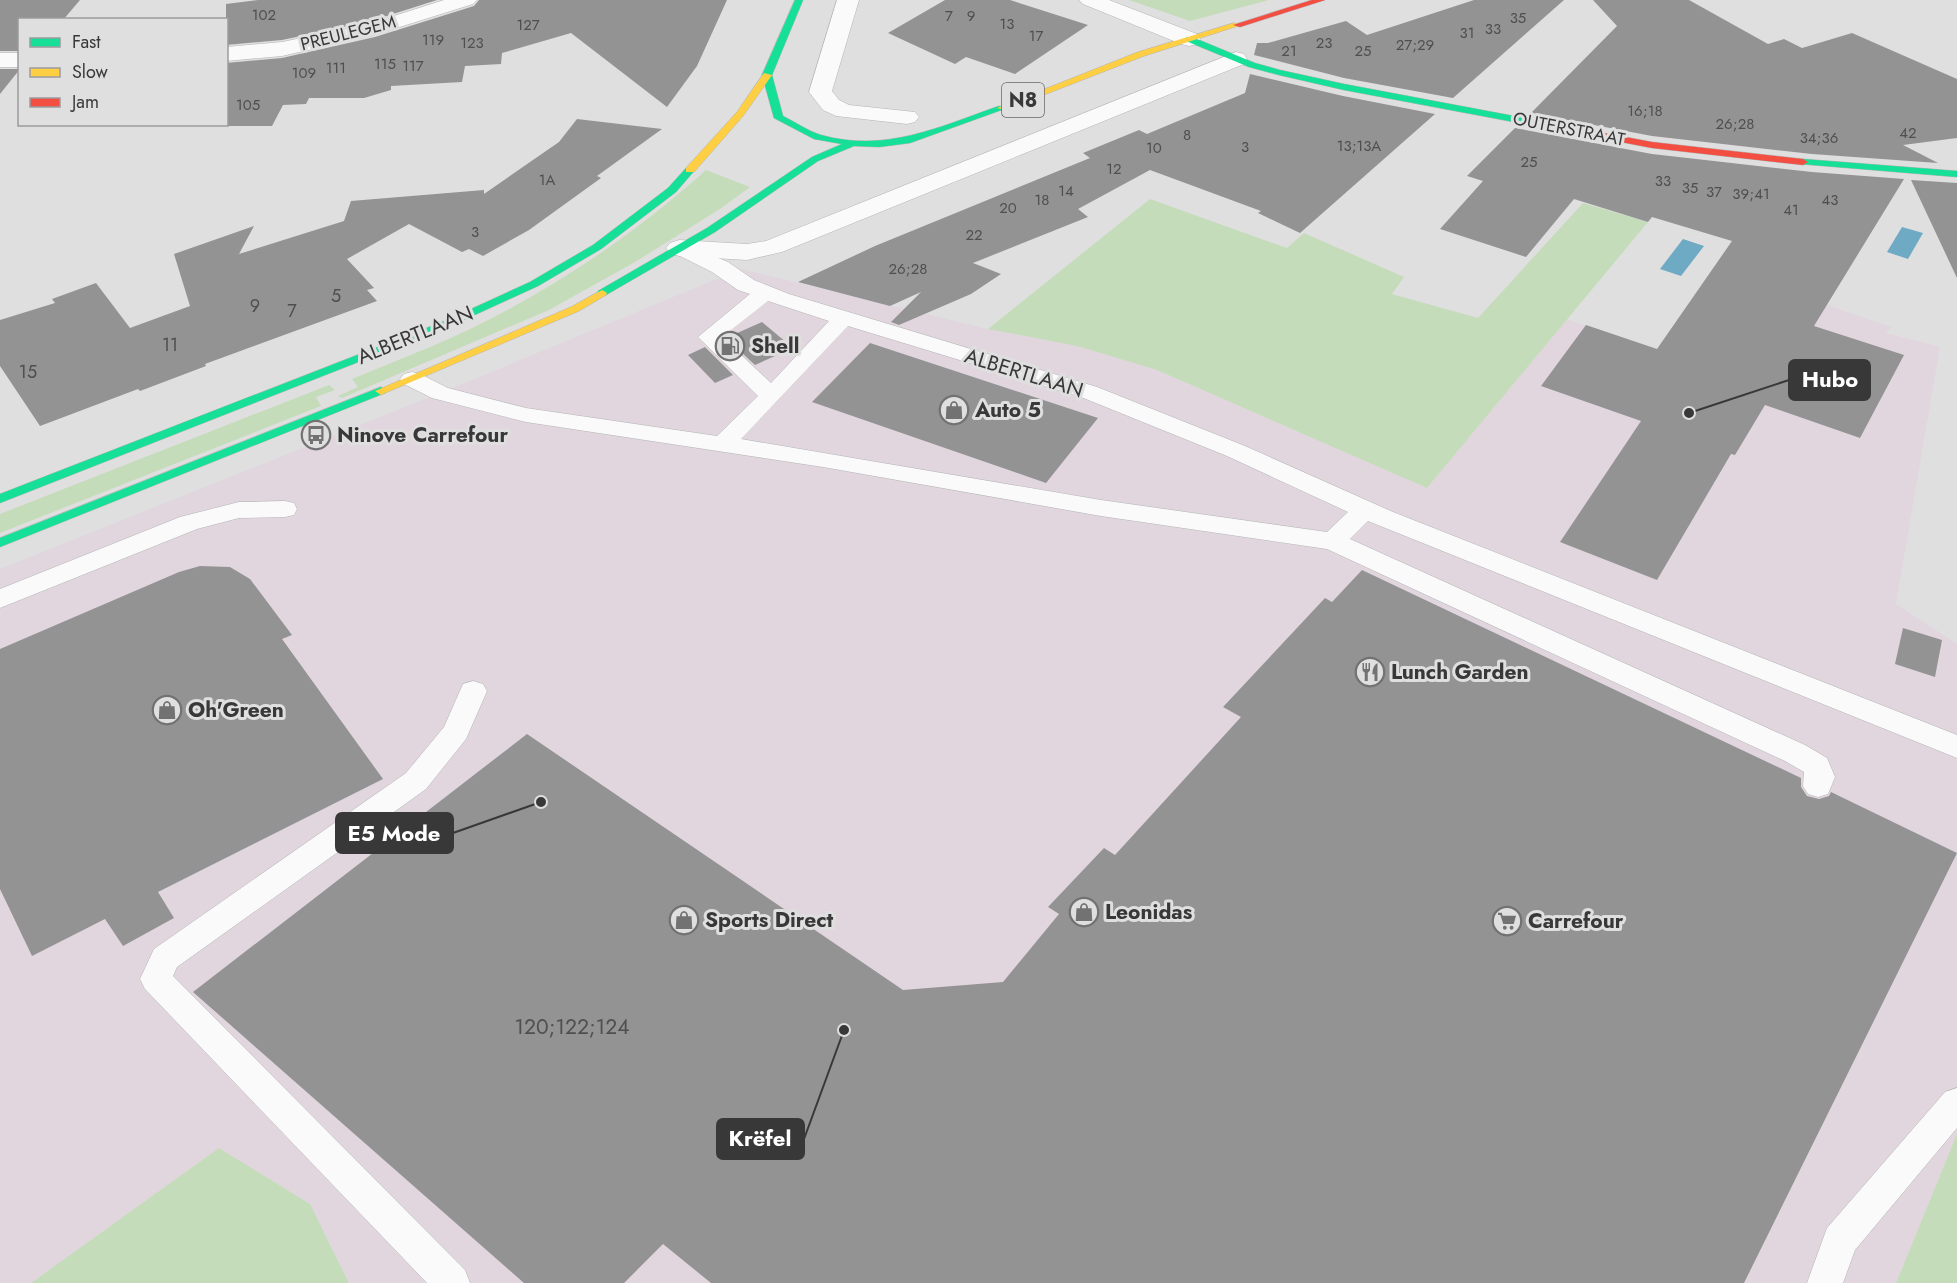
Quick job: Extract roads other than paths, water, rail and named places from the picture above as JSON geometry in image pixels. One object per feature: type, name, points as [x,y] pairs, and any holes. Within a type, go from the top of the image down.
[{"type":"main road","name":"ALBERTLAAN","points":[[0,499],[451,322],[534,284],[597,247],[672,190],[740,114],[766,75],[799,0]]},
{"type":"main road","name":"N8","points":[[1189,39],[1321,0]]},
{"type":"main road","name":"ALBERTLAAN","points":[[766,75],[779,118],[817,137],[853,143],[879,144],[907,141],[1003,108],[1141,54],[1189,39]]},
{"type":"main road","name":"OUTERSTRAAT","points":[[1189,39],[1252,66],[1344,87],[1652,144],[1812,163],[1957,174]]},
{"type":"main road","name":"ALBERTLAAN","points":[[0,543],[412,379],[575,309],[679,248],[815,159],[853,143]]},
{"type":"street","name":"PREULEGEM","points":[[228,54],[282,49],[374,29],[466,0]]},
{"type":"street","points":[[848,0],[820,92],[831,105],[844,111],[907,117]]},
{"type":"street","points":[[1090,0],[1189,39]]},
{"type":"street","points":[[679,248],[747,252],[773,247],[1236,59]]},
{"type":"street","points":[[0,60],[18,60]]},
{"type":"lane","name":"ALBERTLAAN","points":[[679,248],[720,267],[746,285],[765,293],[1089,392],[1236,451],[1366,509],[1957,747]]},
{"type":"lane","points":[[765,293],[709,337],[771,396]]},
{"type":"lane","points":[[722,444],[771,396],[845,317]]},
{"type":"lane","points":[[412,379],[440,393],[526,415],[823,459],[1101,508],[1332,541],[1795,753],[1817,766],[1820,777],[1818,786]]},
{"type":"lane","points":[[0,599],[189,524],[239,510],[285,509]]},
{"type":"lane","points":[[1332,541],[1366,509]]},
{"type":"lane","points":[[452,1283],[156,979],[165,957],[416,781],[456,732],[473,691]]},
{"type":"lane","points":[[1826,1283],[1840,1240],[1957,1103]]},
{"type":"water","points":[[1902,227],[1923,233],[1908,259],[1887,252]]},
{"type":"water","points":[[1683,239],[1704,246],[1681,276],[1660,269]]},
{"type":"place","name":"Shell","points":[[730,346]]},
{"type":"place","name":"Auto 5","points":[[954,410]]},
{"type":"place","name":"Hubo","points":[[1689,413]]},
{"type":"place","name":"Ninove Carrefour","points":[[316,435]]},
{"type":"place","name":"Lunch Garden","points":[[1370,672]]},
{"type":"place","name":"Oh'Green","points":[[167,710]]},
{"type":"place","name":"E5 Mode","points":[[541,802]]},
{"type":"place","name":"Leonidas","points":[[1084,912]]},
{"type":"place","name":"Sports Direct","points":[[684,920]]},
{"type":"place","name":"Carrefour","points":[[1507,921]]},
{"type":"place","name":"Krëfel","points":[[844,1030]]}]
